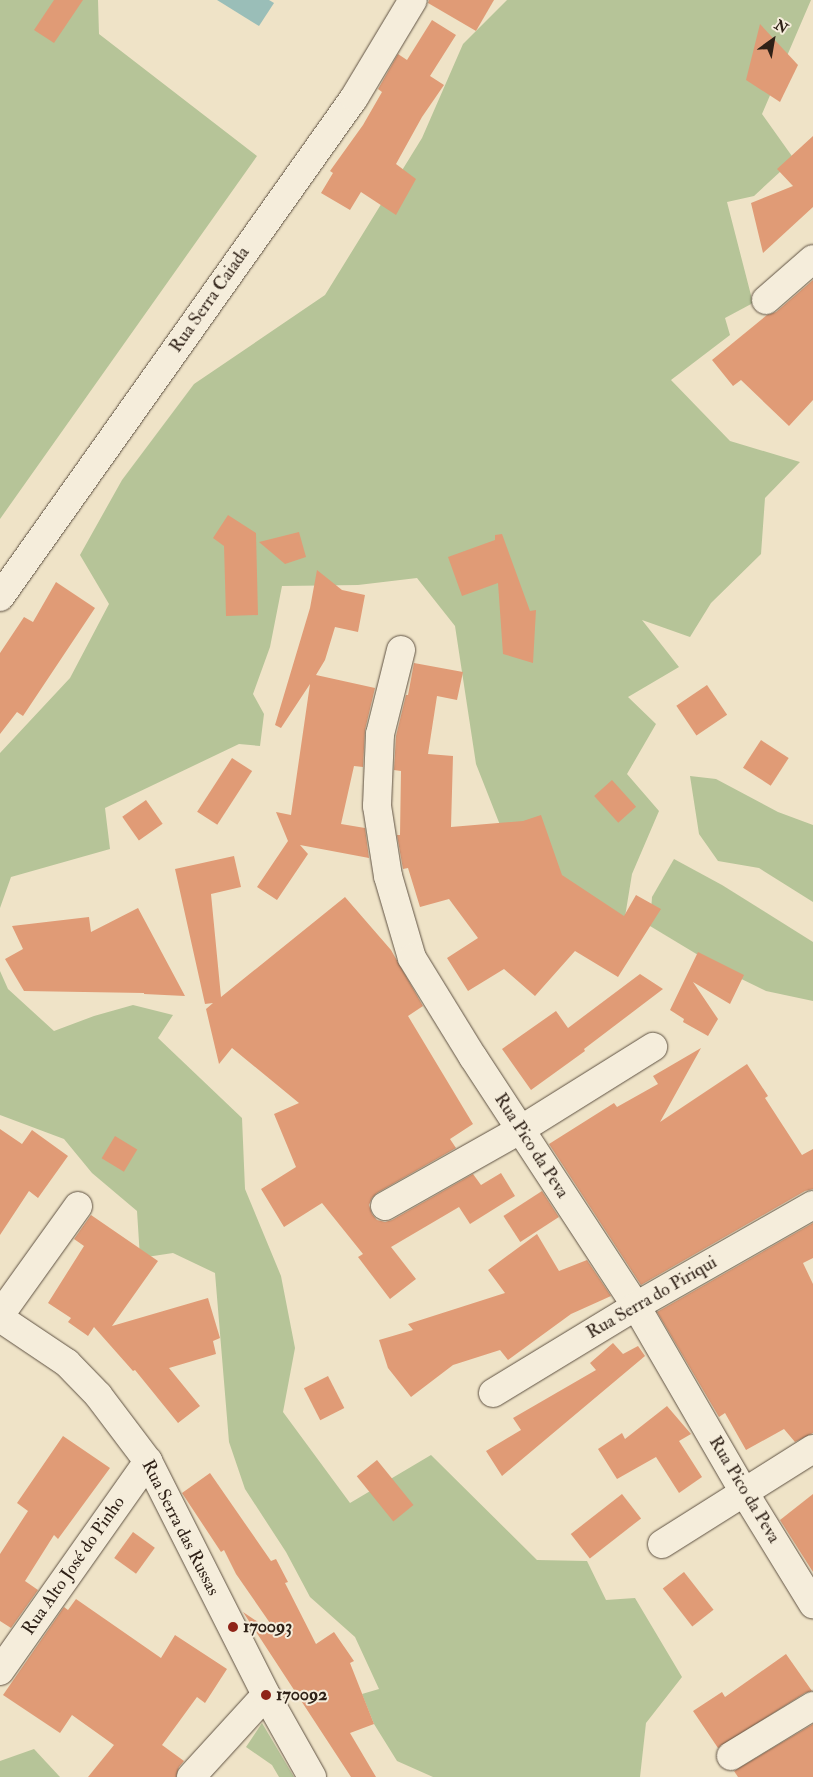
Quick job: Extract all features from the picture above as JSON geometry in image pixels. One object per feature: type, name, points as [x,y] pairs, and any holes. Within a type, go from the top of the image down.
[{"type":"street","name":"Rua Serra Caiada","points":[[0,597],[354,98],[413,0]]},
{"type":"street","points":[[766,300],[813,259]]},
{"type":"street","name":"Rua Pico da Peva","points":[[401,650],[380,734],[377,806],[388,876],[412,958],[473,1057],[636,1306],[744,1492],[813,1604]]},
{"type":"street","points":[[386,1206],[520,1130],[653,1047]]},
{"type":"street","name":"Rua Serra do Piriqui","points":[[493,1394],[636,1306],[813,1205]]},
{"type":"street","points":[[0,1316],[78,1206]]},
{"type":"street","name":"Rua Serra das Russas","points":[[0,1316],[67,1363],[98,1395],[148,1461],[266,1695],[312,1777]]},
{"type":"street","points":[[662,1544],[813,1449]]},
{"type":"street","name":"Rua Alto José do Pinho","points":[[0,1671],[148,1461]]},
{"type":"street","points":[[192,1777],[266,1695]]},
{"type":"street","points":[[731,1756],[813,1706]]},
{"type":"green space","points":[[0,0],[98,0],[99,34],[257,156],[0,519]]},
{"type":"green space","points":[[507,0],[811,0],[762,114],[794,159],[754,196],[727,202],[753,303],[725,318],[730,335],[671,380],[730,441],[800,462],[765,498],[761,554],[711,603],[690,637],[642,620],[679,667],[628,697],[656,724],[627,774],[659,811],[632,874],[624,923],[586,915],[500,825],[476,764],[455,626],[417,578],[358,585],[282,586],[270,647],[253,694],[264,714],[260,746],[239,744],[105,808],[110,849],[11,877],[0,908],[0,753],[70,678],[109,604],[80,555],[122,480],[194,384],[325,295],[422,138],[463,44]]},
{"type":"green space","points":[[690,776],[716,779],[778,812],[813,825],[813,902],[759,868],[718,861],[699,834]]},
{"type":"green space","points":[[674,859],[722,885],[813,942],[813,1001],[766,991],[723,970],[650,926],[652,897]]},
{"type":"green space","points":[[0,971],[8,989],[54,1031],[94,1016],[133,1005],[173,1015],[158,1038],[242,1118],[245,1189],[281,1276],[295,1348],[283,1412],[350,1503],[431,1455],[537,1560],[587,1561],[606,1600],[635,1598],[682,1677],[646,1723],[640,1777],[433,1777],[397,1761],[374,1724],[362,1694],[379,1689],[355,1637],[310,1597],[286,1552],[245,1489],[229,1442],[215,1273],[173,1253],[140,1258],[137,1211],[92,1173],[64,1139],[0,1115]]},
{"type":"green space","points":[[262,1723],[294,1777],[279,1777],[272,1765],[246,1747]]},
{"type":"green space","points":[[34,1749],[60,1777],[0,1777],[0,1761]]},
{"type":"water","points":[[217,0],[269,0],[274,3],[259,26]]},
{"type":"building","points":[[54,0],[83,0],[54,43],[34,30]]},
{"type":"building","points":[[429,0],[494,0],[476,31],[428,3]]},
{"type":"building","points":[[432,20],[456,35],[430,76],[444,85],[422,117],[396,164],[416,179],[396,215],[361,192],[350,210],[321,193],[333,173],[330,171],[363,125],[382,92],[378,89],[398,54],[407,60]]},
{"type":"building","points":[[760,24],[798,65],[780,102],[746,80]]},
{"type":"building","points":[[813,136],[813,207],[763,253],[751,203],[793,186],[777,169]]},
{"type":"building","points":[[813,280],[813,400],[789,426],[741,380],[733,386],[712,360],[767,315],[776,312]]},
{"type":"building","points":[[228,515],[256,533],[258,615],[226,616],[224,546],[213,538]]},
{"type":"building","points":[[299,532],[306,557],[285,564],[259,542]]},
{"type":"building","points":[[502,534],[530,611],[536,610],[533,663],[503,654],[498,583],[462,596],[448,557],[495,540],[495,535]]},
{"type":"building","points":[[317,570],[342,590],[365,595],[358,632],[335,627],[325,660],[316,675],[375,688],[365,730],[363,767],[354,766],[341,824],[365,828],[369,858],[300,845],[308,854],[277,900],[257,887],[288,841],[276,812],[291,815],[310,684],[281,728],[275,725],[310,608]]},
{"type":"building","points":[[56,582],[95,608],[23,716],[17,712],[0,734],[0,653],[24,617],[33,622]]},
{"type":"building","points":[[414,663],[463,672],[457,700],[437,696],[428,754],[453,756],[451,827],[523,821],[541,815],[562,875],[624,916],[636,895],[661,909],[618,977],[575,951],[535,996],[504,969],[468,991],[447,958],[478,938],[449,899],[420,907],[408,868],[403,869],[397,835],[400,835],[401,771],[394,770],[396,736],[406,695],[408,695]]},
{"type":"building","points":[[707,685],[727,715],[696,736],[676,706]]},
{"type":"building","points":[[761,740],[789,758],[771,786],[743,768]]},
{"type":"building","points":[[232,758],[252,771],[217,825],[197,812]]},
{"type":"building","points":[[612,780],[636,807],[618,823],[594,796]]},
{"type":"building","points":[[146,800],[163,824],[139,840],[122,817]]},
{"type":"building","points":[[234,856],[241,887],[211,894],[221,997],[345,897],[391,950],[423,1006],[408,1016],[473,1124],[450,1139],[456,1148],[377,1193],[369,1205],[372,1214],[377,1220],[385,1222],[392,1220],[473,1174],[481,1185],[501,1173],[515,1196],[470,1224],[459,1207],[391,1247],[416,1279],[390,1299],[358,1257],[363,1254],[322,1203],[284,1227],[261,1189],[296,1167],[274,1114],[299,1103],[232,1048],[219,1064],[206,1009],[213,1003],[205,1004],[175,869]]},
{"type":"building","points":[[138,908],[185,996],[144,993],[24,991],[5,959],[23,949],[12,926],[89,917],[91,932]]},
{"type":"building","points":[[698,952],[744,975],[730,1004],[693,982],[718,1019],[708,1036],[683,1022],[684,1019],[670,1010]]},
{"type":"building","points":[[640,974],[663,989],[584,1049],[585,1051],[531,1090],[502,1049],[556,1011],[568,1028]]},
{"type":"building","points":[[701,1048],[660,1122],[747,1064],[768,1096],[765,1098],[802,1155],[813,1149],[813,1189],[805,1191],[641,1285],[549,1144],[614,1103],[617,1107],[658,1084],[653,1076]]},
{"type":"building","points":[[0,1129],[22,1144],[32,1130],[68,1156],[38,1198],[29,1191],[0,1235]]},
{"type":"building","points":[[115,1136],[137,1149],[124,1172],[102,1158]]},
{"type":"building","points":[[542,1191],[559,1217],[520,1242],[503,1216]]},
{"type":"building","points":[[91,1215],[158,1261],[112,1326],[208,1298],[220,1338],[213,1341],[216,1354],[169,1368],[200,1406],[178,1423],[135,1370],[133,1371],[94,1327],[88,1336],[68,1322],[71,1318],[48,1303],[84,1246],[74,1239]]},
{"type":"building","points":[[813,1223],[813,1258],[803,1263],[813,1284],[813,1433],[795,1442],[784,1429],[746,1450],[725,1413],[719,1417],[657,1312]]},
{"type":"building","points":[[537,1234],[559,1271],[587,1260],[611,1296],[571,1314],[508,1360],[500,1350],[453,1365],[411,1397],[388,1368],[379,1340],[413,1330],[408,1324],[505,1293],[488,1270]]},
{"type":"building","points":[[613,1343],[623,1354],[638,1346],[645,1356],[502,1476],[486,1451],[521,1430],[513,1418],[596,1370],[590,1363]]},
{"type":"building","points":[[328,1376],[344,1408],[320,1420],[304,1388]]},
{"type":"building","points":[[667,1406],[691,1434],[679,1441],[702,1477],[679,1493],[656,1457],[617,1479],[598,1449],[622,1433],[625,1439]]},
{"type":"building","points":[[63,1436],[110,1468],[58,1539],[54,1535],[25,1581],[38,1590],[11,1628],[0,1621],[0,1554],[28,1511],[17,1503]]},
{"type":"building","points":[[377,1460],[414,1505],[393,1521],[357,1476]]},
{"type":"building","points":[[210,1473],[271,1561],[276,1559],[288,1582],[285,1583],[316,1644],[334,1632],[354,1661],[350,1663],[374,1724],[350,1733],[376,1777],[351,1777],[243,1612],[279,1636],[236,1574],[224,1550],[221,1552],[182,1493]]},
{"type":"building","points":[[622,1494],[641,1518],[590,1558],[571,1534]]},
{"type":"building","points":[[813,1494],[813,1572],[780,1520]]},
{"type":"building","points":[[133,1532],[155,1548],[136,1574],[114,1558]]},
{"type":"building","points":[[684,1572],[714,1610],[692,1626],[663,1589]]},
{"type":"building","points":[[76,1599],[161,1658],[175,1635],[227,1669],[205,1703],[197,1697],[162,1745],[184,1761],[179,1767],[176,1777],[88,1777],[114,1745],[72,1715],[60,1733],[3,1695],[64,1607],[68,1610]]},
{"type":"building","points":[[786,1654],[812,1691],[805,1693],[718,1748],[693,1711],[722,1692],[725,1697]]},
{"type":"building","points":[[813,1724],[813,1777],[738,1777],[734,1771]]},
{"type":"place","name":"170093","points":[[233,1627]]},
{"type":"place","name":"170092","points":[[266,1695]]}]
